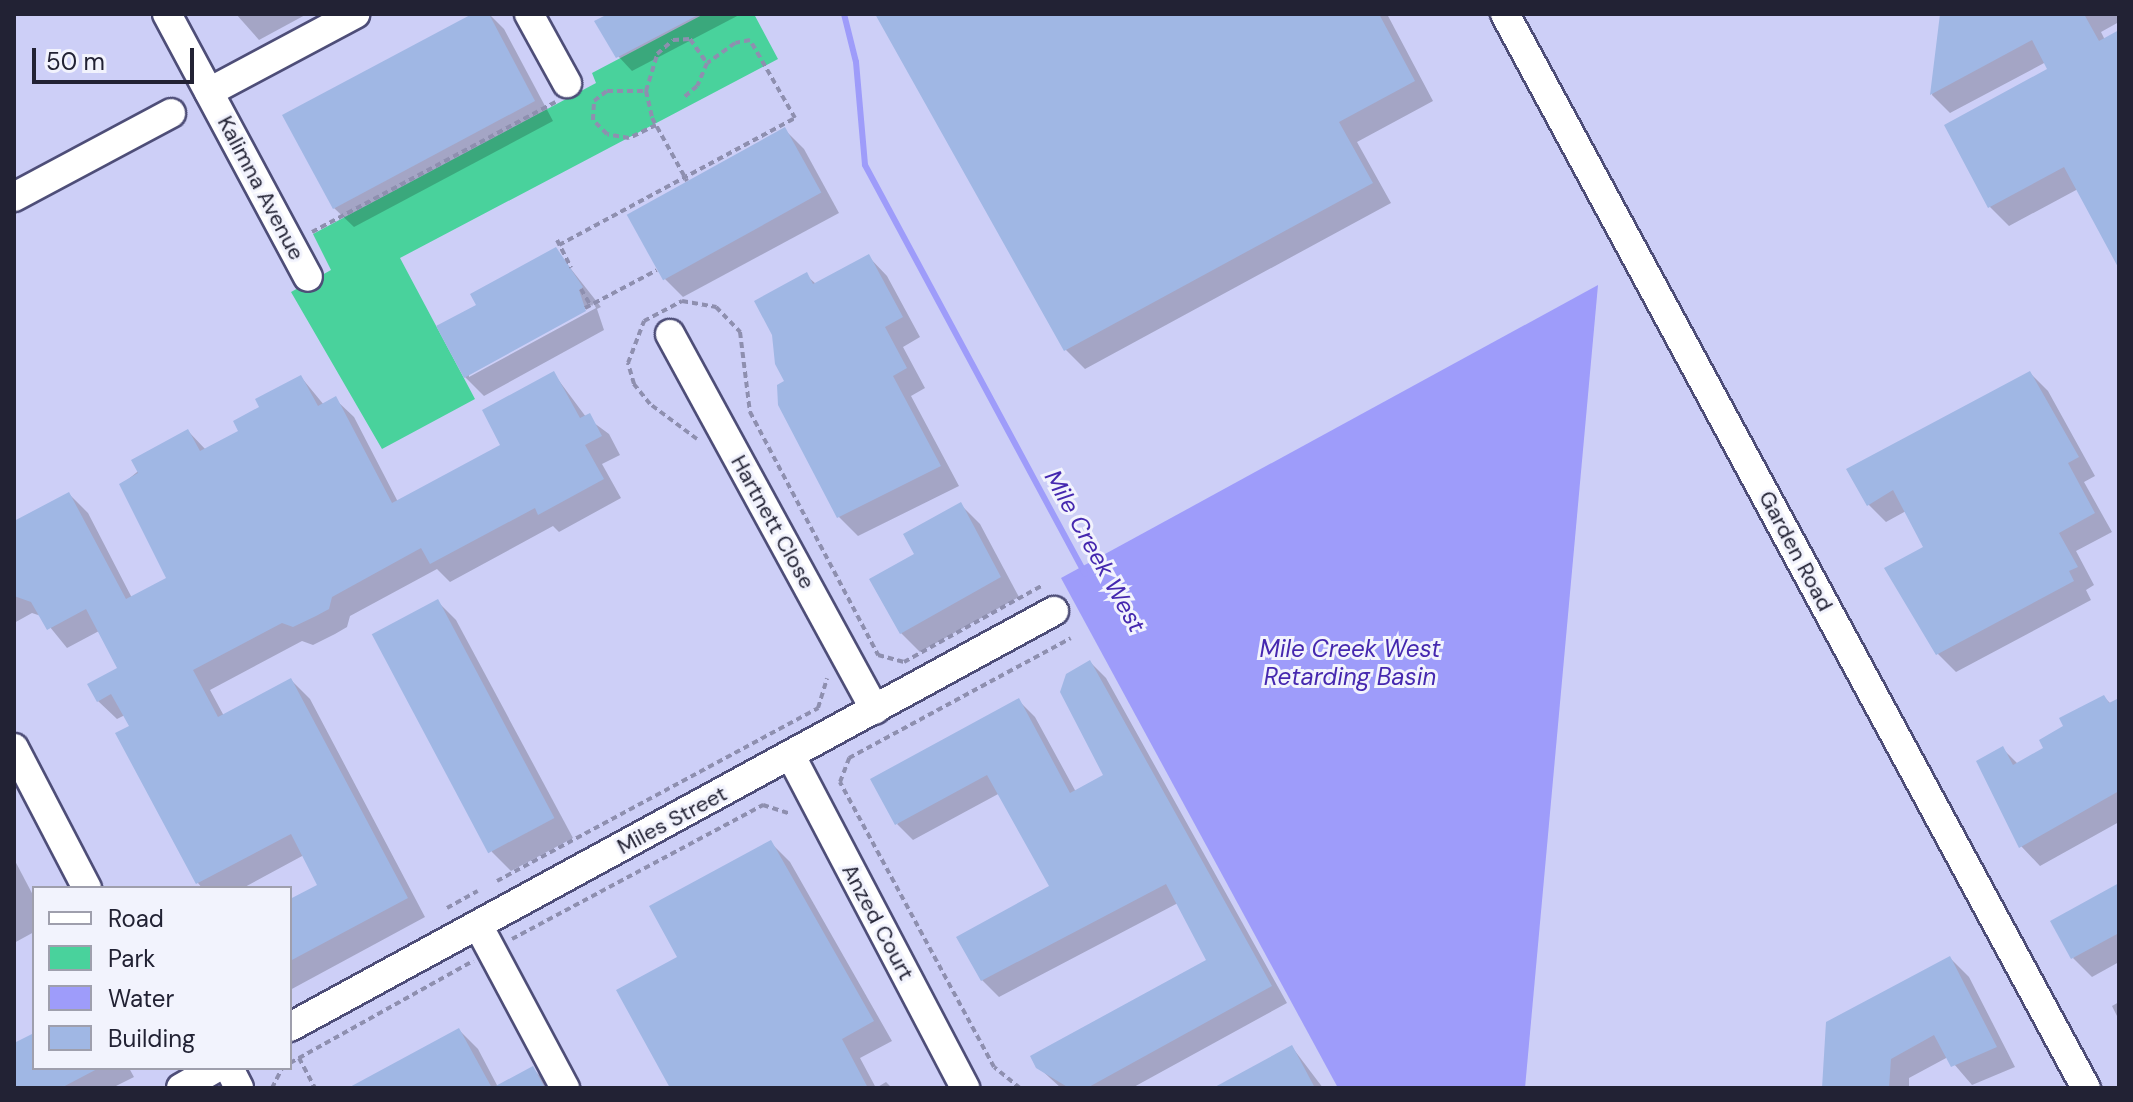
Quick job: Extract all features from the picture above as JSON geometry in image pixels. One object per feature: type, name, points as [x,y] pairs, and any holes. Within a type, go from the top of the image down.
[{"type":"street","name":"Kalimna Avenue","points":[[167,14],[308,277]]},
{"type":"street","points":[[209,92],[355,14]]},
{"type":"street","points":[[529,14],[566,90]]},
{"type":"street","name":"Garden Road","points":[[1505,14],[2086,1088]]},
{"type":"street","points":[[14,197],[171,113]]},
{"type":"street","name":"Hartnett Close","points":[[670,334],[875,710]]},
{"type":"street","name":"Miles Street","points":[[292,1039],[485,938],[791,756],[1054,611]]},
{"type":"street","points":[[14,748],[86,886]]},
{"type":"street","name":"Anzed Court","points":[[791,756],[965,1088]]},
{"type":"street","points":[[485,938],[565,1088]]},
{"type":"street","points":[[184,1080],[211,1070]]},
{"type":"street","points":[[230,1070],[239,1088]]},
{"type":"path","points":[[686,179],[656,125],[646,91],[657,54],[673,40],[690,39],[707,63]]},
{"type":"path","points":[[571,268],[558,242],[686,179],[795,118],[755,42],[735,43],[707,63],[697,86],[682,99]]},
{"type":"path","points":[[309,233],[566,90]]},
{"type":"path","points":[[646,91],[599,95],[593,120],[607,134],[629,138],[656,125]]},
{"type":"path","points":[[581,289],[588,307],[657,270]]},
{"type":"path","points":[[1020,1088],[994,1067],[840,782],[849,758],[1071,638]]},
{"type":"path","points":[[497,881],[814,710]]},
{"type":"path","points":[[292,1062],[485,938],[763,805],[790,812],[798,825]]},
{"type":"path","points":[[447,908],[478,891]]},
{"type":"path","points":[[292,1039],[315,1088]]},
{"type":"path","points":[[272,1088],[281,1070]]},
{"type":"green space","points":[[704,14],[754,14],[778,59],[400,258],[475,399],[382,449],[291,292],[331,270],[313,234],[596,83],[592,73]]},
{"type":"water","name":"Mile Creek West Retarding Basin","points":[[1598,285],[1525,1088],[1338,1088],[1061,578]]},
{"type":"building","points":[[472,14],[489,14],[535,101],[333,209],[282,115]]},
{"type":"building","points":[[608,14],[700,14],[616,58],[594,21]]},
{"type":"building","points":[[875,14],[1379,14],[1415,81],[1339,122],[1373,183],[1064,351]]},
{"type":"building","points":[[1940,14],[2084,14],[2099,41],[2119,30],[2119,269],[2064,167],[1988,208],[1944,125],[2047,69],[2032,40],[1930,95]]},
{"type":"building","points":[[785,127],[821,193],[663,280],[627,215]]},
{"type":"building","points":[[556,247],[583,287],[579,290],[586,311],[464,378],[436,326],[476,305],[470,294]]},
{"type":"building","points":[[869,254],[903,317],[885,327],[907,368],[893,376],[941,466],[837,518],[778,405],[777,385],[784,381],[775,364],[772,335],[754,301],[807,272],[813,284]]},
{"type":"building","points":[[554,371],[580,418],[590,413],[602,436],[585,445],[604,479],[538,515],[535,508],[430,564],[421,548],[332,597],[329,609],[316,616],[293,627],[282,623],[193,670],[218,717],[291,678],[408,898],[292,960],[292,898],[317,885],[291,834],[196,884],[115,733],[129,726],[111,694],[97,702],[87,684],[117,668],[86,609],[47,630],[31,602],[14,596],[14,521],[69,492],[126,599],[166,578],[119,484],[138,473],[131,460],[188,429],[200,451],[238,431],[233,421],[259,407],[255,399],[301,375],[318,406],[336,396],[392,503],[500,445],[482,410]]},
{"type":"building","points":[[2030,371],[2079,457],[2068,463],[2095,513],[2059,533],[2078,567],[2069,571],[2074,581],[1936,655],[1884,568],[1923,547],[1893,490],[1867,506],[1846,469]]},
{"type":"building","points":[[961,502],[1001,577],[900,634],[869,579],[914,554],[903,534]]},
{"type":"building","points":[[438,599],[554,818],[488,853],[372,634]]},
{"type":"building","points":[[1090,660],[1272,986],[1087,1088],[1069,1088],[1036,1068],[1030,1056],[1206,960],[1166,884],[981,981],[956,937],[1049,886],[987,775],[895,825],[870,779],[1019,698],[1070,793],[1103,775],[1060,692],[1066,674]]},
{"type":"building","points":[[2104,695],[2109,703],[2119,698],[2119,791],[2019,848],[1976,761],[2003,746],[2013,765],[2043,748],[2039,740],[2063,726],[2059,718]]},
{"type":"building","points":[[771,840],[874,1021],[842,1039],[868,1088],[670,1088],[616,990],[677,957],[649,906]]},
{"type":"building","points":[[2119,883],[2119,933],[2071,959],[2050,921]]},
{"type":"building","points":[[1950,956],[1997,1047],[1951,1067],[1934,1035],[1891,1059],[1889,1088],[1822,1088],[1826,1022]]},
{"type":"building","points":[[459,1028],[492,1088],[348,1088]]},
{"type":"building","points":[[32,1034],[32,1070],[95,1070],[61,1088],[14,1088],[14,1043]]},
{"type":"building","points":[[1292,1045],[1315,1088],[1213,1088]]},
{"type":"building","points":[[533,1066],[545,1088],[492,1088]]},
{"type":"waterway","name":"Mile Creek West","points":[[844,14],[856,62],[865,165],[1085,573]]}]
